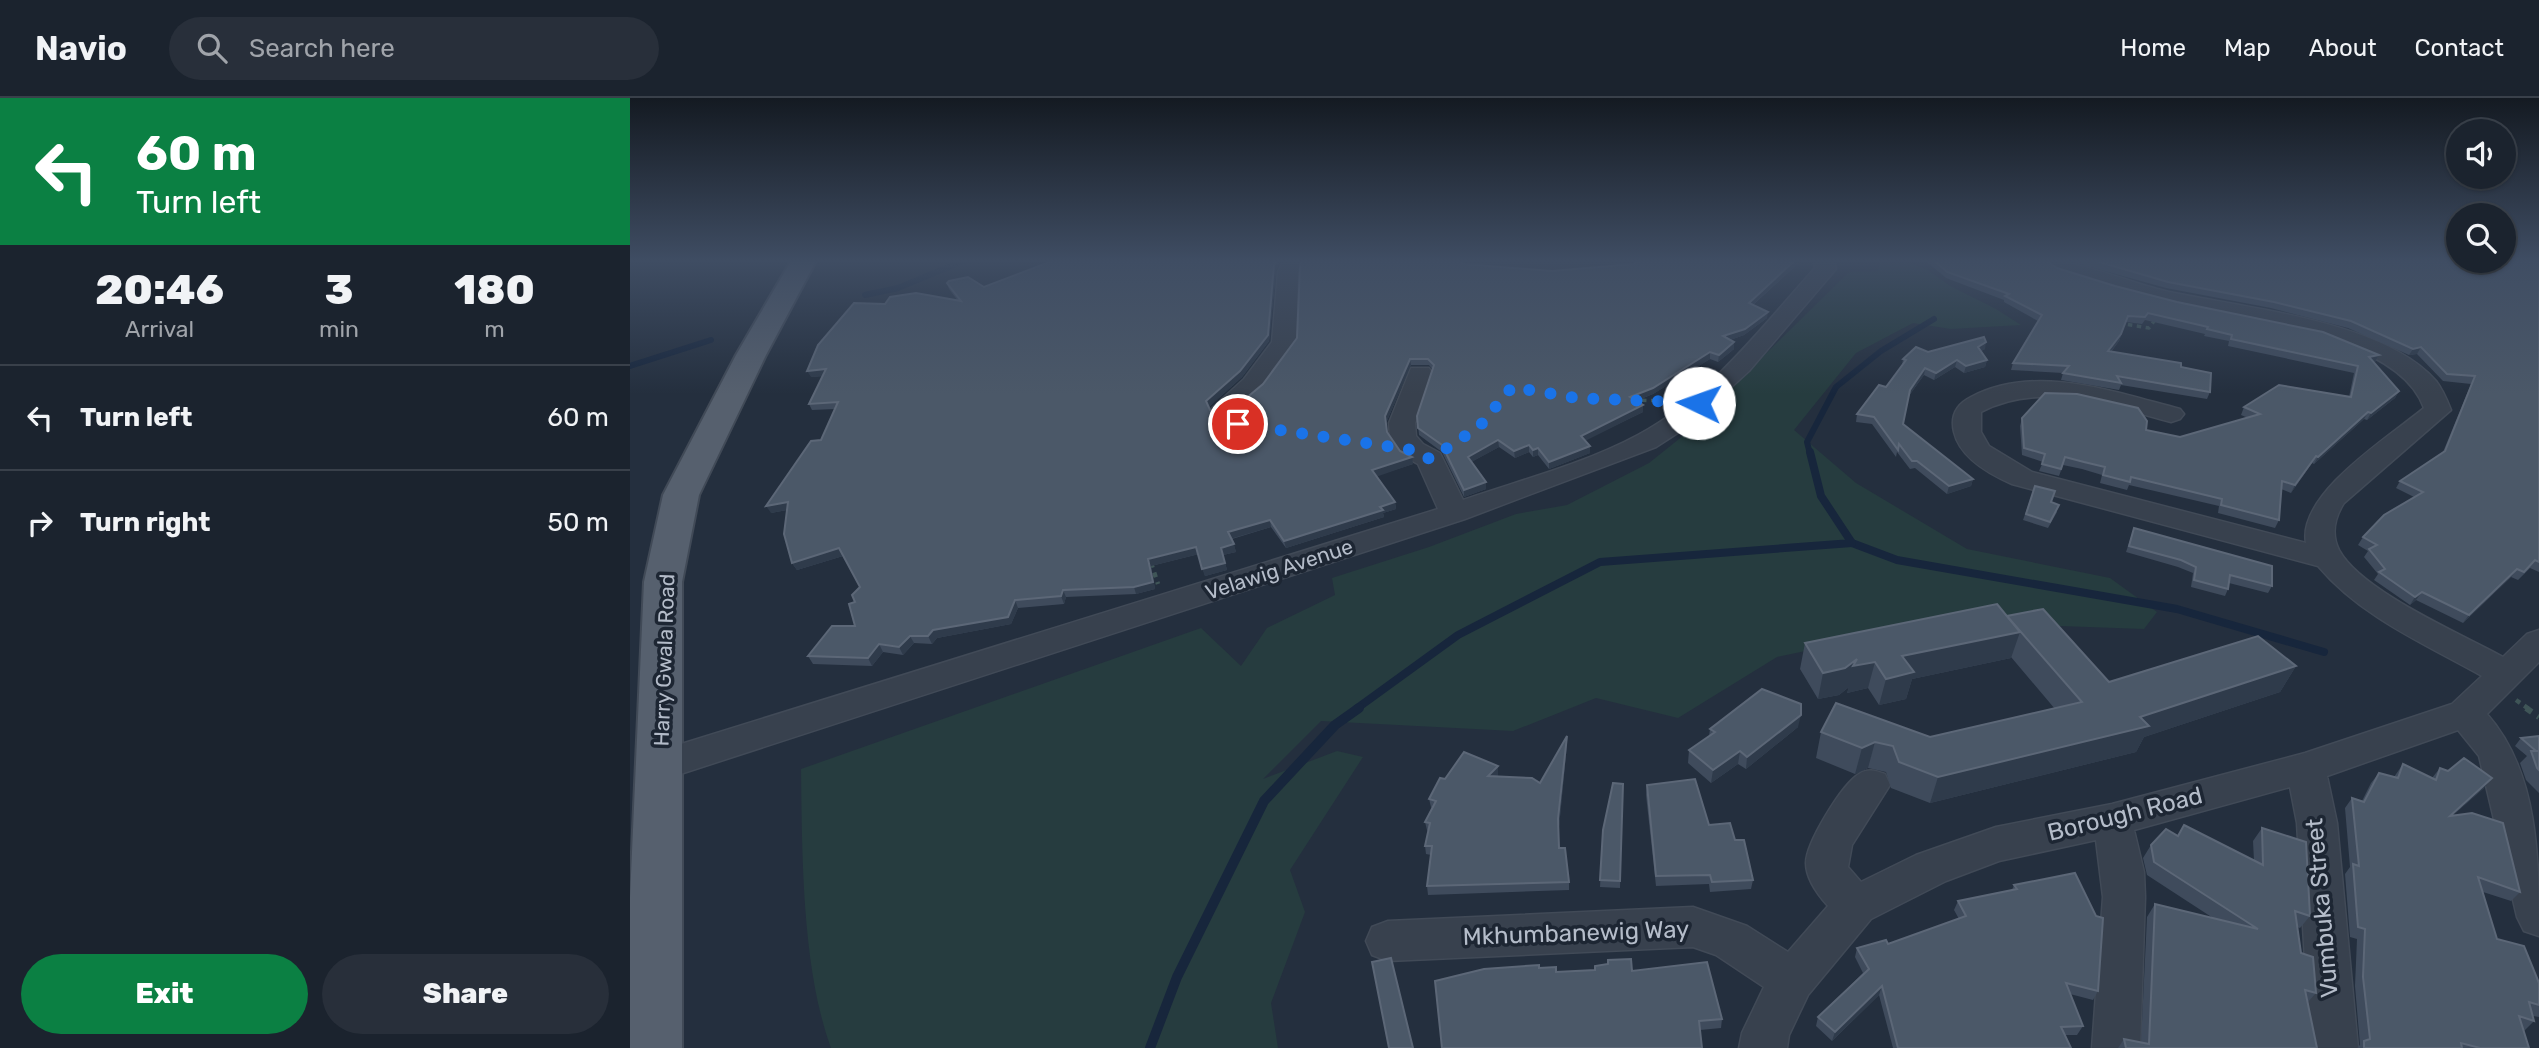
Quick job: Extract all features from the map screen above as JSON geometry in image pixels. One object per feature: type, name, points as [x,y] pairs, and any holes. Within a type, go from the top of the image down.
[{"type":"main road","name":"Harry Gwala Road","points":[[653,1048],[662,765],[663,582],[681,495],[779,305]]},
{"type":"street","points":[[1223,410],[1253,384],[1284,343],[1286,305]]},
{"type":"street","name":"Velawig Avenue","points":[[662,765],[1455,513],[1602,460],[1647,441],[1699,403],[1740,366],[1794,305]]},
{"type":"street","points":[[2202,305],[2327,332],[2387,355],[2428,386],[2438,410],[2334,497],[2322,511],[2319,531],[2329,559],[2346,579],[2386,606],[2506,674]]},
{"type":"street","points":[[1420,373],[1402,423],[1403,437],[1413,450],[1430,459],[1455,513]]},
{"type":"street","points":[[2171,414],[2069,392],[2033,390],[1983,398],[1969,408],[1965,418],[1973,446],[1988,460],[2022,478],[2329,559]]},
{"type":"street","name":"Borough Road","points":[[1763,1048],[1766,1032],[1792,980],[1856,906],[1931,869],[1996,844],[2112,820],[2306,768],[2465,714],[2539,642]]},
{"type":"street","points":[[2465,714],[2489,740],[2498,755],[2539,917]]},
{"type":"street","name":"Vumbuka Street","points":[[2306,768],[2317,823],[2334,1048]]},
{"type":"street","points":[[1856,906],[1836,884],[1827,867],[1828,849],[1871,786]]},
{"type":"street","points":[[2112,820],[2123,885],[2116,1048]]},
{"type":"street","name":"Mkhumbanewig Way","points":[[1388,941],[1693,927],[1731,940],[1792,980]]},
{"type":"path","points":[[2114,321],[2149,328],[2163,305]]},
{"type":"path","points":[[1623,400],[1699,403]]},
{"type":"path","points":[[1148,555],[1165,605]]},
{"type":"green space","points":[[1815,305],[1989,305],[2021,325],[1951,329],[1913,323],[1856,353],[1794,430],[1856,483],[1967,549],[2110,578],[2157,612],[2144,629],[1944,622],[1777,657],[1678,718],[1596,698],[1513,731],[1321,721],[1263,779],[1337,751],[1363,757],[1290,870],[1305,912],[1271,1003],[1278,1048],[831,1048],[821,1017],[809,947],[803,874],[801,769],[1201,628],[1241,666],[1267,628],[1335,595],[1332,578],[1429,547],[1516,514],[1567,505],[1649,463],[1679,439]]},
{"type":"building","points":[[852,305],[1271,305],[1268,335],[1240,371],[1206,401],[1210,410],[1232,410],[1263,384],[1297,338],[1298,305],[1754,305],[1768,312],[1745,329],[1723,336],[1734,342],[1719,355],[1710,352],[1653,388],[1630,397],[1643,405],[1581,436],[1590,446],[1549,462],[1538,448],[1533,450],[1529,445],[1514,451],[1498,440],[1468,457],[1486,482],[1464,490],[1442,445],[1418,428],[1417,416],[1434,365],[1428,359],[1410,359],[1385,416],[1387,432],[1400,451],[1412,457],[1372,470],[1395,502],[1380,507],[1383,510],[1284,541],[1270,520],[1228,532],[1234,544],[1221,548],[1225,563],[1202,569],[1196,547],[1148,559],[1153,582],[1134,587],[1063,590],[1061,596],[1015,600],[1008,617],[933,630],[928,636],[910,636],[899,647],[879,644],[868,658],[808,656],[832,626],[855,626],[849,604],[855,602],[852,595],[860,587],[839,548],[792,563],[784,534],[788,502],[766,506],[811,441],[821,440],[838,402],[809,404],[826,369],[807,371],[818,345]]},
{"type":"building","points":[[2023,305],[2193,305],[2323,332],[2379,355],[2369,357],[2399,391],[2371,413],[2368,412],[2316,456],[2295,485],[2282,481],[2279,520],[2221,505],[2222,499],[2131,477],[2130,482],[2103,475],[2105,467],[2065,457],[2061,469],[2042,464],[2045,454],[2024,448],[2022,418],[2045,393],[2077,394],[2138,408],[2147,421],[2146,430],[2180,437],[2260,414],[2244,407],[2279,385],[2351,397],[2358,366],[2231,339],[2232,335],[2207,329],[2208,327],[2148,313],[2145,317],[2128,316],[2121,334],[2108,351],[2181,363],[2181,367],[2211,373],[2210,392],[2117,376],[2121,383],[2063,373],[2069,366],[2013,363],[2042,315]]},
{"type":"building","points":[[2288,305],[2539,305],[2539,562],[2535,560],[2524,572],[2517,569],[2469,615],[2422,592],[2415,597],[2379,572],[2385,569],[2369,549],[2377,545],[2363,537],[2384,515],[2423,492],[2400,481],[2445,451],[2475,376],[2447,374],[2421,347],[2413,349],[2351,321]]},
{"type":"building","points":[[1984,337],[1986,342],[1978,347],[1987,360],[1966,366],[1957,360],[1936,373],[1925,368],[1910,390],[1903,424],[1973,479],[1949,486],[1917,461],[1912,461],[1899,444],[1898,450],[1874,417],[1857,414],[1879,385],[1886,387],[1906,360],[1903,359],[1916,347],[1928,352]]},
{"type":"building","points":[[2035,486],[2055,491],[2051,502],[2059,505],[2050,522],[2026,514]]},
{"type":"building","points":[[2134,528],[2272,566],[2272,586],[2230,575],[2228,589],[2194,580],[2196,567],[2181,560],[2129,546]]},
{"type":"building","points":[[1997,604],[2020,632],[1902,656],[1914,672],[1886,679],[1875,662],[1853,666],[1857,659],[1845,668],[1823,673],[1805,643]]},
{"type":"building","points":[[2043,609],[2109,682],[2258,636],[2296,666],[2140,717],[2149,726],[1938,777],[1899,762],[1893,746],[1875,742],[1862,748],[1821,732],[1836,703],[1930,737],[2082,702],[2007,616]]},
{"type":"building","points":[[1762,689],[1801,704],[1801,715],[1747,757],[1740,751],[1713,770],[1689,750],[1715,732],[1710,729]]},
{"type":"building","points":[[1567,736],[1558,819],[1559,848],[1565,848],[1569,882],[1427,886],[1432,846],[1425,846],[1430,823],[1425,822],[1436,801],[1429,799],[1440,778],[1445,779],[1464,752],[1498,766],[1488,776],[1532,778],[1540,783]]},
{"type":"building","points":[[2539,736],[2539,751],[2521,738]]},
{"type":"building","points":[[2531,751],[2539,751],[2539,770],[2537,768]]},
{"type":"building","points":[[2464,758],[2492,778],[2450,816],[2472,813],[2503,823],[2520,892],[2478,877],[2497,939],[2524,946],[2539,983],[2539,1005],[2529,1002],[2534,1021],[2519,1016],[2529,1048],[2480,1048],[2461,1043],[2462,1048],[2364,1048],[2364,1041],[2370,1039],[2363,977],[2365,929],[2358,927],[2353,864],[2359,866],[2352,798],[2364,802],[2379,773],[2398,778],[2403,764],[2436,780],[2440,768],[2448,771]]},
{"type":"building","points":[[1695,779],[1709,825],[1730,823],[1735,840],[1744,840],[1753,880],[1712,882],[1710,875],[1656,876],[1647,785]]},
{"type":"building","points":[[1613,783],[1623,784],[1620,881],[1600,880],[1603,830]]},
{"type":"building","points":[[2184,825],[2263,865],[2262,828],[2306,842],[2310,916],[2295,911],[2301,953],[2313,957],[2316,993],[2305,990],[2317,1048],[2126,1048],[2124,1039],[2149,1044],[2155,904],[2258,929],[2154,862],[2151,845],[2166,829],[2178,836]]},
{"type":"building","points":[[2075,873],[2096,916],[2103,918],[2098,991],[2066,983],[2083,1026],[2061,1027],[2071,1048],[1898,1048],[1882,986],[1835,1032],[1818,1017],[1869,969],[1857,948],[1886,940],[1888,944],[1966,916],[1958,901],[2017,889],[2014,885]]},
{"type":"building","points":[[1391,958],[1413,1048],[1389,1048],[1372,962]]},
{"type":"building","points":[[1631,959],[1632,971],[1707,962],[1722,1019],[1699,1021],[1702,1048],[1442,1048],[1435,981],[1484,969],[1539,965],[1539,968],[1556,967],[1556,972],[1595,970],[1595,966],[1608,964],[1608,960]]},
{"type":"waterway","points":[[1810,454],[1807,442],[1836,387],[1881,351],[1934,319]]},
{"type":"waterway","points":[[630,366],[711,340]]},
{"type":"waterway","points":[[1810,452],[1821,496],[1852,543]]},
{"type":"waterway","points":[[1356,709],[1458,635],[1600,562],[1852,543]]},
{"type":"waterway","points":[[1852,543],[1897,560],[2177,609],[2324,652]]},
{"type":"waterway","points":[[1150,1048],[1177,977],[1264,801],[1335,725],[1359,708]]},
{"type":"route","points":[[1238,424],[1413,450],[1430,459],[1479,427],[1512,387],[1576,398],[1699,403]]}]
